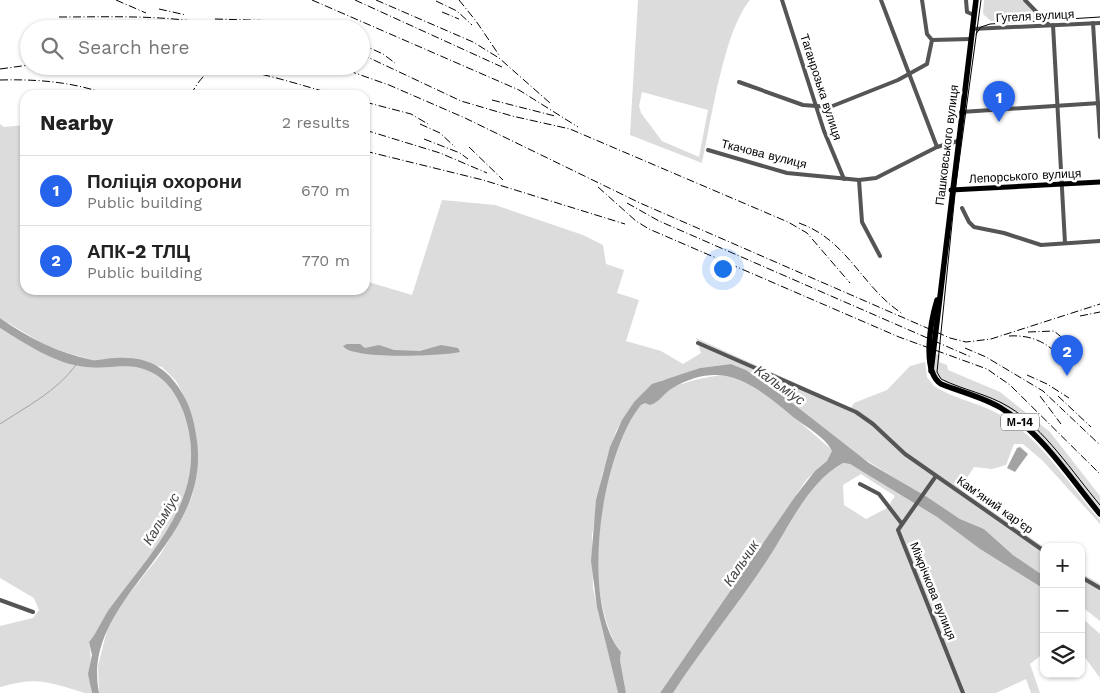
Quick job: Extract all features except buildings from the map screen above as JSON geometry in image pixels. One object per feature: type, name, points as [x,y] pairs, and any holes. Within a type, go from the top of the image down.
[{"type":"highway","name":"Пашковського вулиця","points":[[976,0],[951,190],[931,371],[934,379],[941,384],[994,405],[1023,424],[1100,514]]},
{"type":"main road","name":"Лепорського вулиця","points":[[951,190],[1100,182]]},
{"type":"street","name":"Таганрозька вулиця","points":[[782,0],[830,147],[844,179]]},
{"type":"street","points":[[881,0],[937,147]]},
{"type":"street","points":[[739,82],[802,105],[833,106],[908,74],[928,64],[932,40],[927,34],[922,0]]},
{"type":"street","points":[[966,0],[968,12],[974,15]]},
{"type":"street","points":[[1026,0],[1051,25],[1065,243]]},
{"type":"street","name":"Гугеля вулиця","points":[[972,30],[1100,22]]},
{"type":"street","points":[[1093,23],[1100,137]]},
{"type":"street","points":[[932,40],[971,38]]},
{"type":"street","points":[[961,112],[1099,104]]},
{"type":"street","name":"Ткачова вулиця","points":[[708,150],[787,172],[859,180],[884,174],[937,147],[958,141]]},
{"type":"street","points":[[859,180],[862,222],[880,256]]},
{"type":"street","points":[[962,208],[969,222],[974,227],[1004,233],[1041,245],[1100,241]]},
{"type":"street","name":"Кам'яний кар'єр","points":[[698,343],[856,412],[873,424],[892,444],[1040,548]]},
{"type":"street","points":[[860,484],[879,494],[902,524],[936,476]]},
{"type":"street","name":"Міжрічкова вулиця","points":[[902,524],[898,530],[963,693]]},
{"type":"street","points":[[1085,579],[1100,588]]},
{"type":"street","points":[[0,600],[33,612]]},
{"type":"shaded area","points":[[638,0],[750,0],[733,32],[726,54],[714,101],[702,163],[630,135]],"holes":[[[642,92],[708,110],[699,157],[662,141],[641,113],[639,106]]]},
{"type":"shaded area","points":[[984,0],[1023,0],[1040,19],[991,21],[983,14]]},
{"type":"shaded area","points":[[0,124],[4,127],[20,125],[20,295],[370,295],[370,282],[412,295],[442,200],[495,205],[583,235],[603,245],[606,264],[624,270],[617,293],[639,300],[626,341],[661,351],[683,364],[701,353],[696,338],[851,408],[854,403],[887,390],[910,366],[925,362],[927,377],[934,386],[951,395],[996,412],[1018,427],[1031,439],[1100,520],[1100,524],[1043,461],[1023,444],[1014,444],[1006,465],[992,469],[974,467],[960,489],[1040,544],[1040,573],[1013,555],[984,529],[960,519],[858,455],[791,402],[746,370],[731,364],[700,368],[671,379],[662,380],[634,402],[616,431],[602,475],[592,535],[593,588],[618,693],[99,693],[98,666],[108,626],[114,613],[160,555],[181,520],[192,496],[197,474],[187,402],[176,381],[162,367],[115,358],[95,361],[45,345],[0,318]]},
{"type":"shaded area","points":[[0,318],[44,344],[80,357],[92,360],[138,359],[157,366],[179,388],[193,419],[197,441],[196,479],[185,512],[167,542],[125,599],[108,628],[98,659],[99,693],[92,693],[88,674],[92,655],[89,642],[110,609],[162,538],[185,492],[190,467],[190,440],[183,411],[169,386],[153,373],[139,368],[124,366],[94,368],[63,362],[52,358],[0,328]]},
{"type":"shaded area","points":[[0,328],[41,352],[74,365],[94,368],[124,366],[139,368],[153,373],[169,386],[183,411],[190,440],[191,467],[185,492],[176,515],[163,538],[110,609],[89,642],[92,693],[34,681],[0,687],[0,626],[33,618],[39,610],[34,598],[0,578]]},
{"type":"shaded area","points":[[347,344],[360,344],[365,348],[379,345],[394,350],[420,351],[441,345],[458,348],[460,352],[418,356],[379,355],[350,350],[343,346]]},
{"type":"shaded area","points":[[935,354],[940,355],[939,362],[947,365],[948,370],[1000,392],[1050,432],[1100,496],[1100,509],[1048,446],[1026,424],[1005,410],[961,392],[941,380],[933,371]]},
{"type":"shaded area","points":[[731,364],[746,370],[791,402],[869,463],[960,519],[984,529],[1013,555],[1040,573],[1040,586],[980,549],[937,517],[850,464],[843,463],[831,471],[809,493],[757,576],[673,693],[660,693],[794,498],[815,471],[827,461],[832,451],[820,436],[750,385],[722,375],[690,380],[671,389],[653,404],[645,403],[641,405],[627,427],[615,457],[606,491],[600,528],[598,565],[601,599],[608,629],[621,652],[620,660],[626,693],[618,693],[597,607],[591,561],[596,500],[610,447],[622,420],[634,402],[652,384],[700,368]]},
{"type":"shaded area","points":[[722,375],[738,377],[772,398],[833,451],[827,461],[807,479],[660,693],[626,693],[620,660],[621,652],[615,644],[606,621],[597,571],[603,502],[614,456],[631,418],[641,405],[649,399],[679,385]]},
{"type":"shaded area","points":[[1020,447],[1028,454],[1015,472],[1007,468],[1017,448]]},
{"type":"shaded area","points":[[843,463],[850,464],[937,517],[980,549],[1040,586],[1040,656],[1030,664],[1040,693],[1031,693],[1026,679],[996,693],[673,693],[757,576],[800,506],[819,482]],"holes":[[[861,474],[895,496],[887,508],[866,519],[844,505],[843,485]]]},
{"type":"shaded area","points":[[1085,575],[1100,584],[1100,621],[1085,609]]},
{"type":"shaded area","points":[[1085,621],[1100,634],[1100,678],[1085,657]]},
{"type":"waterway","points":[[0,424],[50,391],[76,365]]},
{"type":"tram line","points":[[981,0],[956,184],[937,372],[941,379],[993,399],[1022,416],[1058,452],[1100,505]]},
{"type":"tram line","points":[[976,34],[981,27],[990,24],[1100,17]]},
{"type":"railway","points":[[116,0],[146,13]]},
{"type":"railway","points":[[312,0],[358,20]]},
{"type":"railway","points":[[355,0],[502,67]]},
{"type":"railway","points":[[376,0],[473,42],[499,58],[550,103]]},
{"type":"railway","points":[[459,0],[499,55]]},
{"type":"railway","points":[[436,1],[457,11],[472,25]]},
{"type":"railway","points":[[159,9],[186,15]]},
{"type":"railway","points":[[442,12],[459,19]]},
{"type":"railway","points":[[59,17],[125,17],[180,20]]},
{"type":"railway","points":[[215,19],[247,20]]},
{"type":"railway","points":[[370,25],[519,90],[578,127]]},
{"type":"railway","points":[[370,48],[383,54],[395,63]]},
{"type":"railway","points":[[370,58],[461,101],[512,116],[570,129],[788,222],[807,233],[850,283]]},
{"type":"railway","points":[[0,69],[20,66]]},
{"type":"railway","points":[[194,90],[205,75]]},
{"type":"railway","points":[[264,75],[319,90]]},
{"type":"railway","points":[[361,75],[389,85],[465,118],[640,203],[950,338],[966,342],[991,339],[1100,304]]},
{"type":"railway","points":[[0,80],[56,82],[93,90]]},
{"type":"railway","points":[[492,100],[555,116]]},
{"type":"railway","points":[[370,103],[411,114],[428,124]]},
{"type":"railway","points":[[420,124],[440,133],[455,147]]},
{"type":"railway","points":[[370,132],[440,153],[487,173]]},
{"type":"railway","points":[[424,139],[460,153],[468,159]]},
{"type":"railway","points":[[469,147],[503,180]]},
{"type":"railway","points":[[370,152],[483,180],[625,224]]},
{"type":"railway","points":[[598,187],[636,221],[649,229],[899,337],[987,369],[1010,385],[1100,474]]},
{"type":"railway","points":[[627,203],[659,221],[971,357]]},
{"type":"railway","points":[[799,223],[816,231],[843,252],[876,291],[903,314]]},
{"type":"railway","points":[[1080,316],[1100,312]]},
{"type":"railway","points":[[1028,332],[1054,331],[1065,340]]},
{"type":"railway","points":[[1009,336],[1033,339],[1044,343],[1054,351]]},
{"type":"railway","points":[[965,348],[986,357],[1043,391],[1100,445]]},
{"type":"railway","points":[[1027,375],[1047,384],[1069,398]]},
{"type":"railway","points":[[1040,396],[1061,424]]},
{"type":"railway","points":[[1058,396],[1091,427]]},
{"type":"place","name":"Поліція охорони","points":[[999,122]]},
{"type":"place","name":"АПК-2 ТЛЦ","points":[[1067,376]]},
{"type":"water label","name":"Кальміус","points":[[780,385]]},
{"type":"water label","name":"Кальміус","points":[[161,519]]},
{"type":"water label","name":"Кальчик","points":[[741,563]]}]
